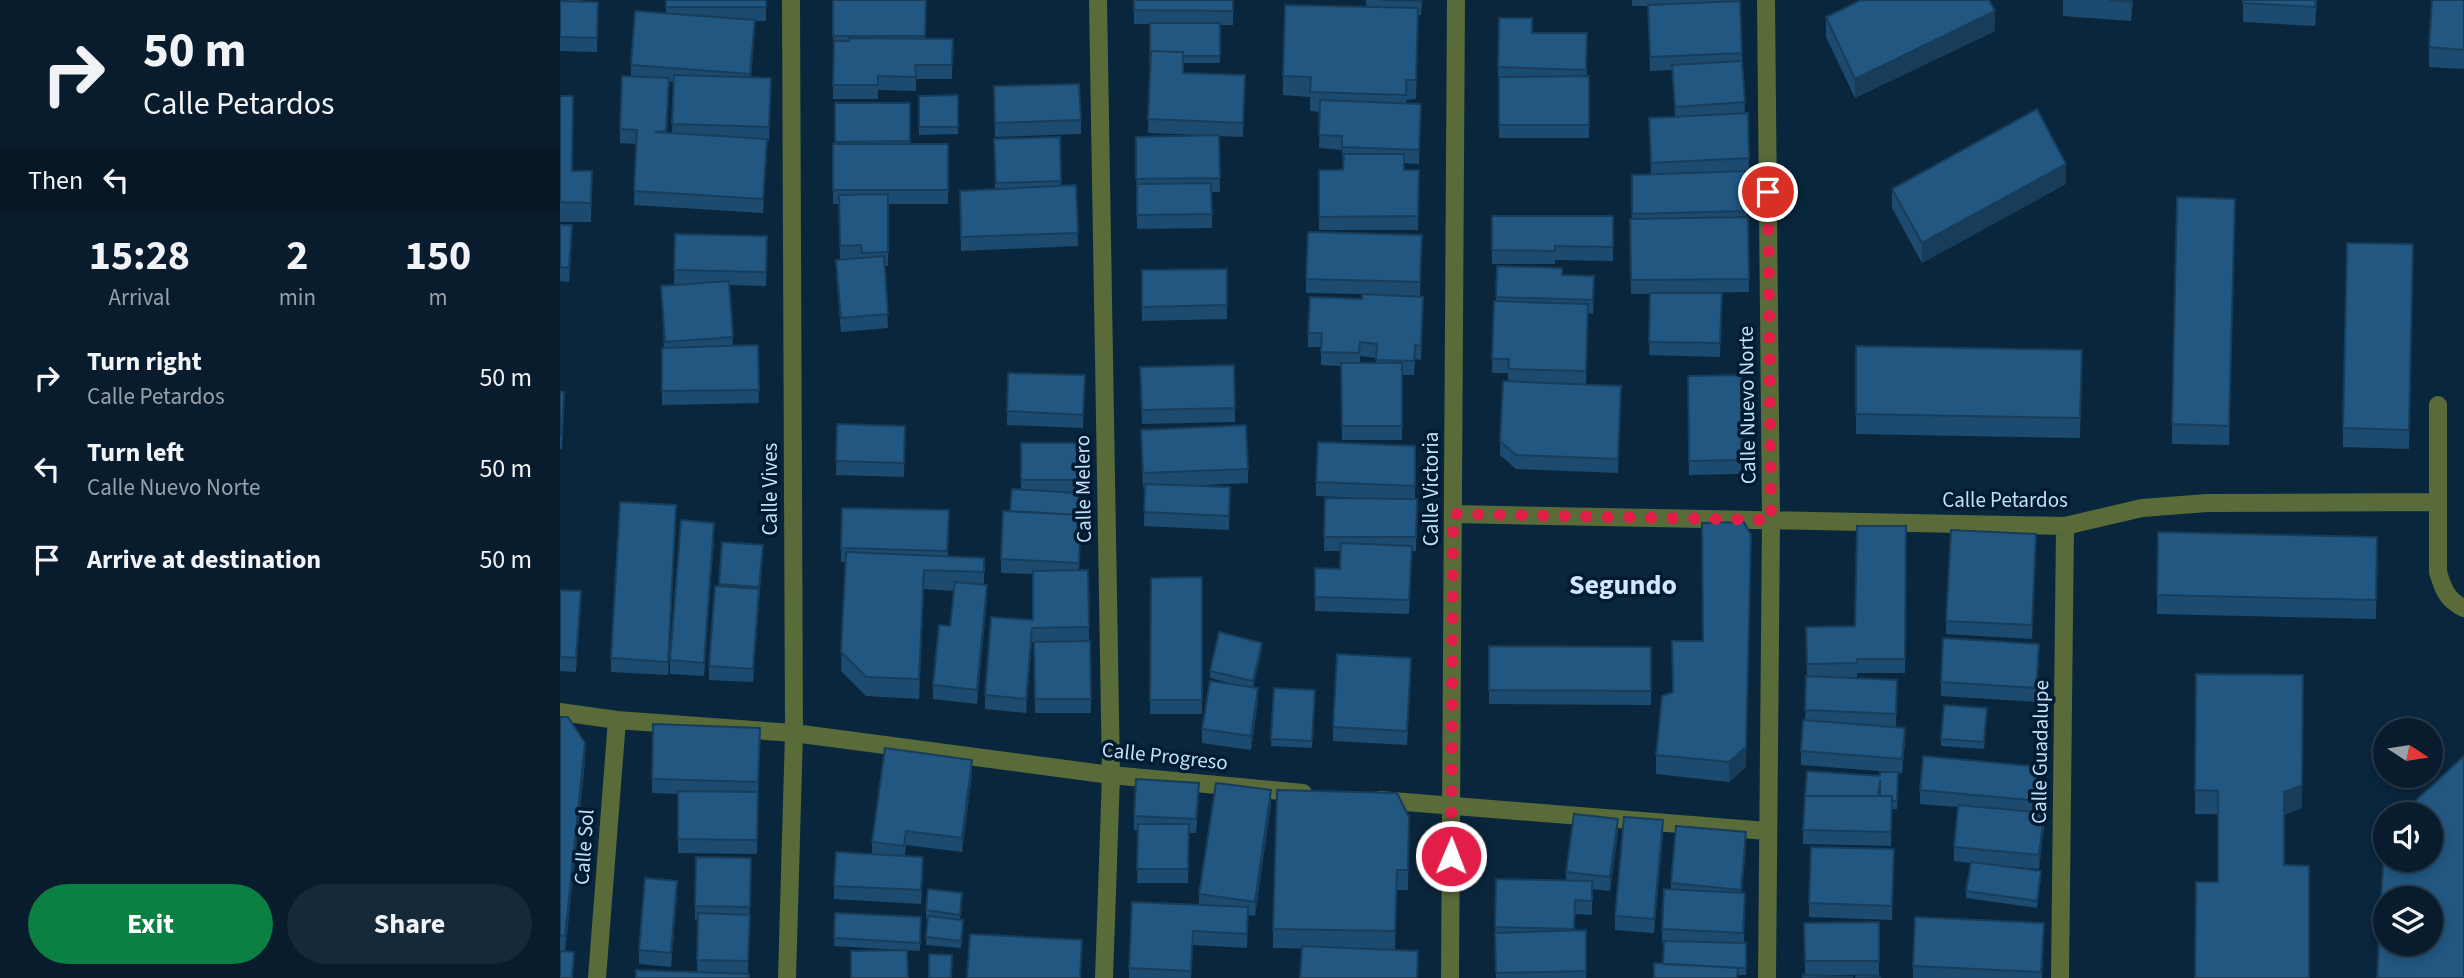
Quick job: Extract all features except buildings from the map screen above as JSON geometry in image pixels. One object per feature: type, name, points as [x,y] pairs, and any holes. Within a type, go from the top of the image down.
[{"type":"street","name":"Calle Vives","points":[[787,978],[794,733],[791,0]]},
{"type":"street","name":"Calle Melero","points":[[1098,0],[1111,775],[1104,978]]},
{"type":"street","name":"Calle Victoria","points":[[1450,978],[1457,0]]},
{"type":"street","name":"Calle Nuevo Norte","points":[[1766,0],[1771,520],[1767,978]]},
{"type":"street","points":[[2438,405],[2438,572],[2443,591],[2454,604],[2464,608]]},
{"type":"street","name":"Calle Petardos","points":[[1453,514],[2066,526],[2142,508],[2207,503],[2438,502]]},
{"type":"street","name":"Calle Guadalupe","points":[[2060,978],[2066,526]]},
{"type":"street","name":"Calle Progreso","points":[[560,712],[617,720],[794,733],[1111,775],[1315,794]]},
{"type":"street","name":"Calle Sol","points":[[597,978],[617,720]]},
{"type":"street","points":[[1356,798],[1767,831]]},
{"type":"district","name":"Segundo","points":[[1623,585]]},
{"type":"route","points":[[1451,856],[1453,514],[1771,520],[1768,192]]}]
